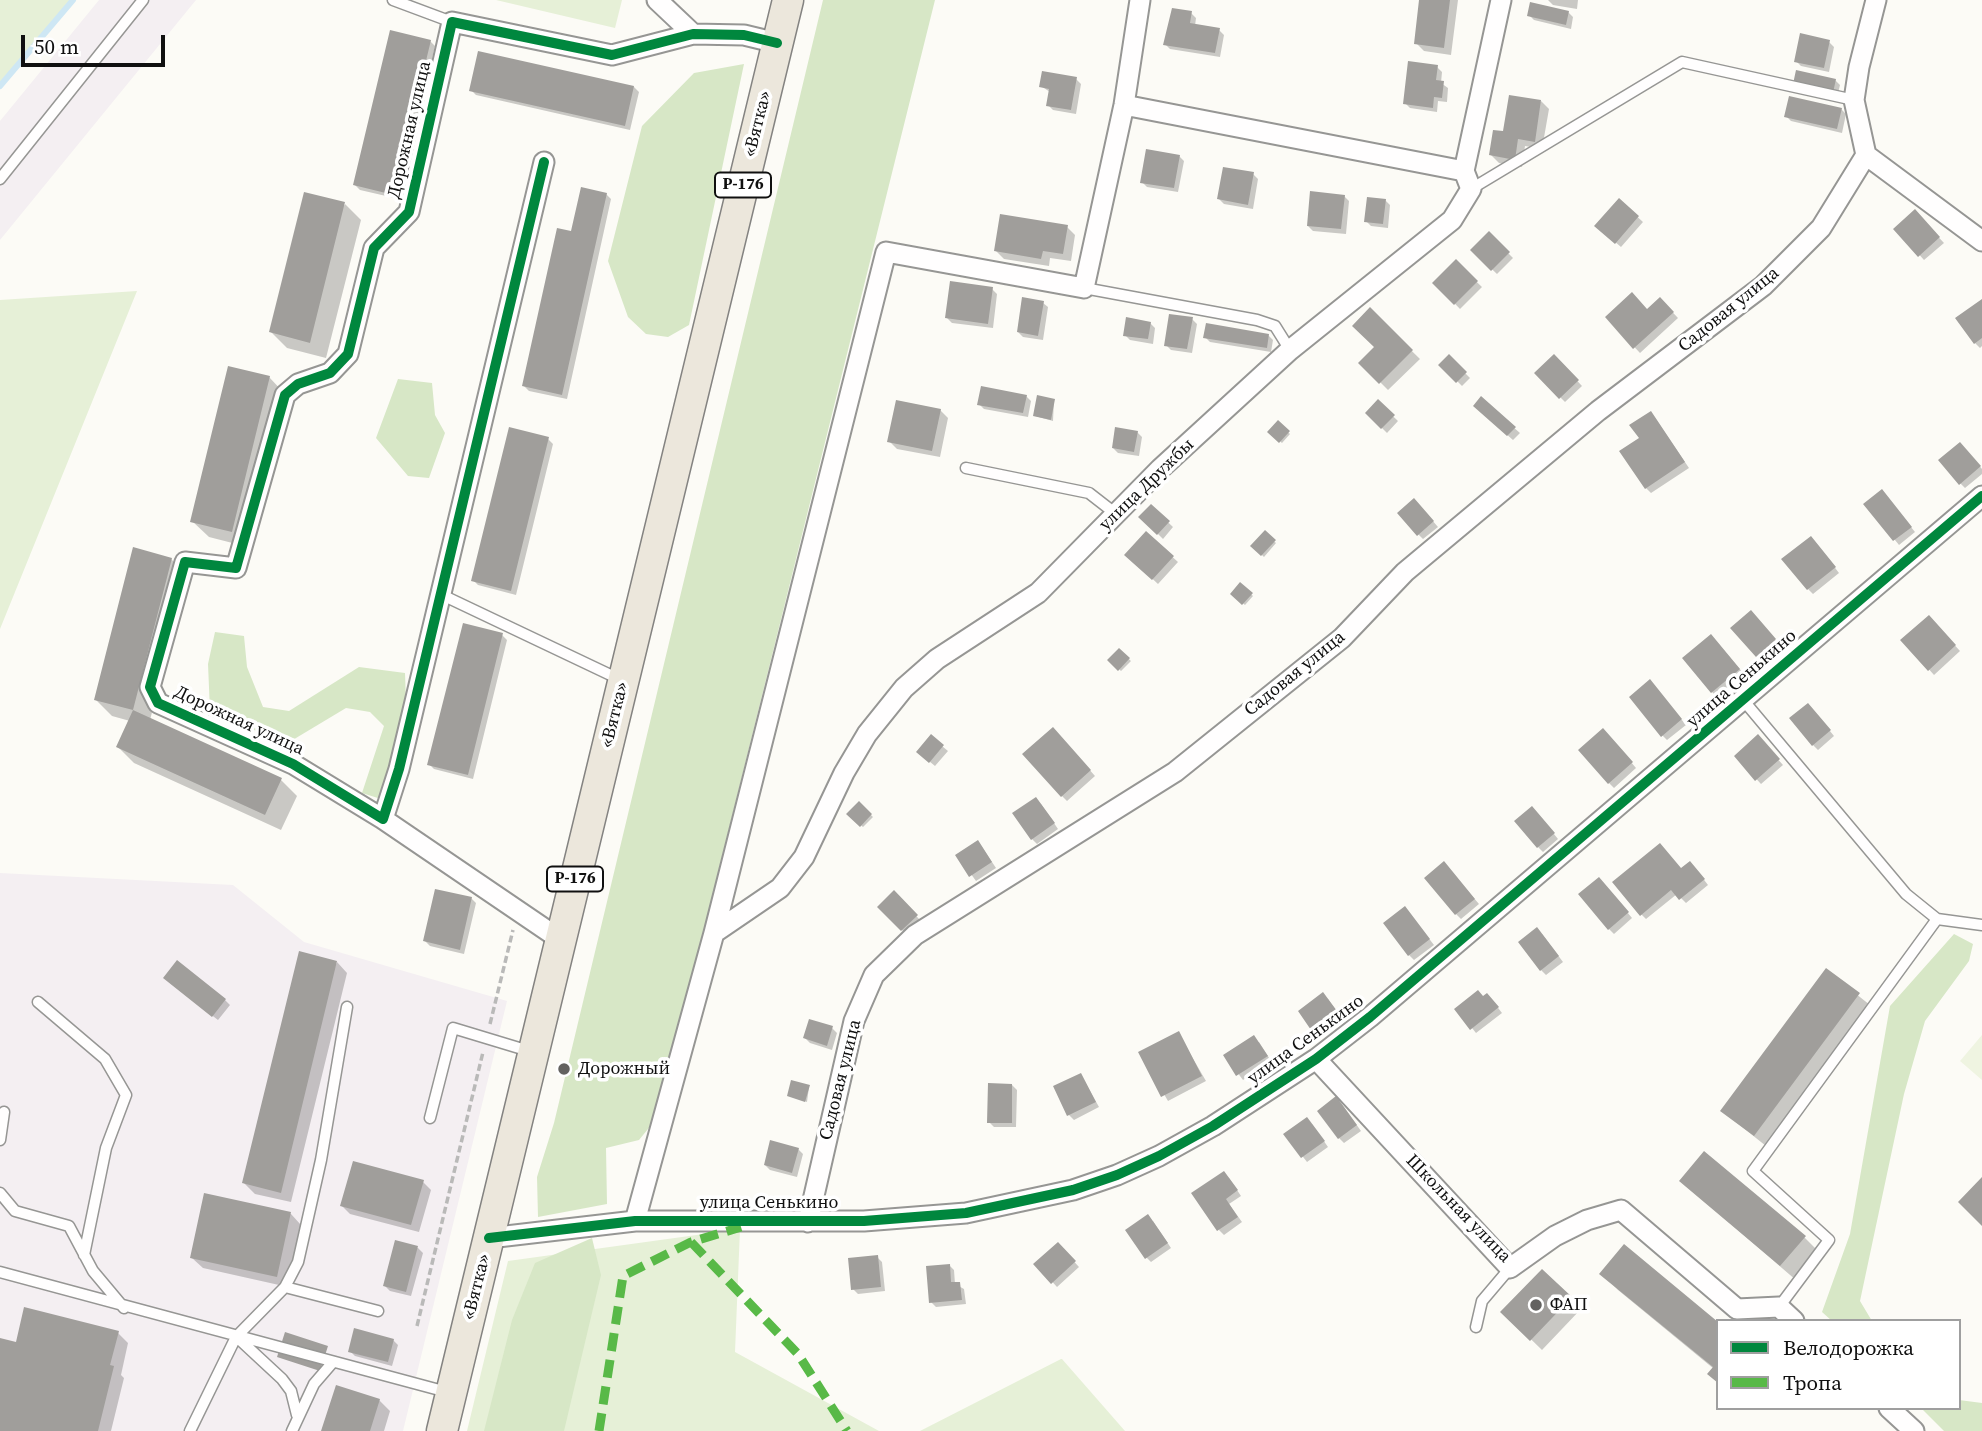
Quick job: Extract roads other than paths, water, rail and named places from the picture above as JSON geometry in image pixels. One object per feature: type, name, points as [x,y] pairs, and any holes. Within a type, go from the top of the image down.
[{"type":"main road","name":"«Вятка»","points":[[442,1431],[788,0]]},
{"type":"street","points":[[657,0],[692,34]]},
{"type":"street","points":[[635,1221],[714,933],[886,252],[1084,288],[1124,105],[1140,0]]},
{"type":"street","name":"улица Дружбы","points":[[714,933],[780,888],[804,857],[844,773],[867,734],[904,688],[937,659],[1038,593],[1116,514],[1290,350],[1452,219],[1467,180],[1501,0]]},
{"type":"street","points":[[1876,0],[1858,67],[1854,100],[1866,155],[1982,241]]},
{"type":"street","points":[[452,22],[612,55],[692,34],[744,35],[777,43]]},
{"type":"street","name":"Дорожная улица","points":[[452,22],[410,212],[374,248],[348,354],[330,373],[298,384],[285,395],[236,568],[185,562],[150,687],[158,702],[293,764],[383,819],[561,940]]},
{"type":"street","points":[[1124,105],[1467,180]]},
{"type":"street","name":"Садовая улица","points":[[808,1222],[854,1021],[874,975],[915,935],[1175,772],[1342,638],[1405,572],[1598,411],[1763,286],[1821,228],[1866,155]]},
{"type":"street","points":[[383,819],[399,769],[544,162]]},
{"type":"street","name":"улица Сенькино","points":[[489,1237],[635,1221],[808,1222],[967,1213],[1073,1190],[1117,1175],[1159,1156],[1213,1126],[1317,1059],[1744,701],[1982,496]]},
{"type":"street","name":"Школьная улица","points":[[1317,1059],[1510,1268],[1555,1236],[1587,1220],[1621,1210],[1737,1309],[1786,1314]]},
{"type":"street","points":[[1891,1410],[1914,1431]]},
{"type":"lane","points":[[0,178],[143,0]]},
{"type":"lane","points":[[393,0],[452,22]]},
{"type":"lane","points":[[1467,180],[1682,62],[1854,100]]},
{"type":"lane","points":[[1084,288],[1257,320],[1275,326],[1290,350]]},
{"type":"lane","points":[[966,468],[1089,493],[1116,514]]},
{"type":"lane","points":[[439,593],[623,681]]},
{"type":"lane","points":[[1744,701],[1906,894],[1937,919],[1982,925]]},
{"type":"lane","points":[[1786,1314],[1829,1240],[1753,1171],[1937,919]]},
{"type":"lane","points":[[38,1002],[105,1059],[126,1095],[106,1148],[85,1255]]},
{"type":"lane","points":[[190,1431],[236,1337],[285,1287],[298,1262],[309,1227],[347,1007]]},
{"type":"lane","points":[[429,1118],[453,1028],[533,1052]]},
{"type":"lane","points":[[0,1140],[4,1112]]},
{"type":"lane","points":[[0,1193],[15,1211],[69,1226],[93,1271],[124,1308]]},
{"type":"lane","points":[[1476,1327],[1482,1301],[1510,1268]]},
{"type":"lane","points":[[0,1272],[124,1308],[451,1392]]},
{"type":"lane","points":[[285,1287],[378,1311]]},
{"type":"lane","points":[[236,1337],[282,1378],[291,1391],[297,1415]]},
{"type":"lane","points":[[292,1431],[297,1415],[314,1384],[333,1362]]},
{"type":"waterway","points":[[0,86],[73,0]]},
{"type":"place","name":"Дорожный","points":[[564,1069]]},
{"type":"place","name":"ФАП","points":[[1536,1305]]}]
